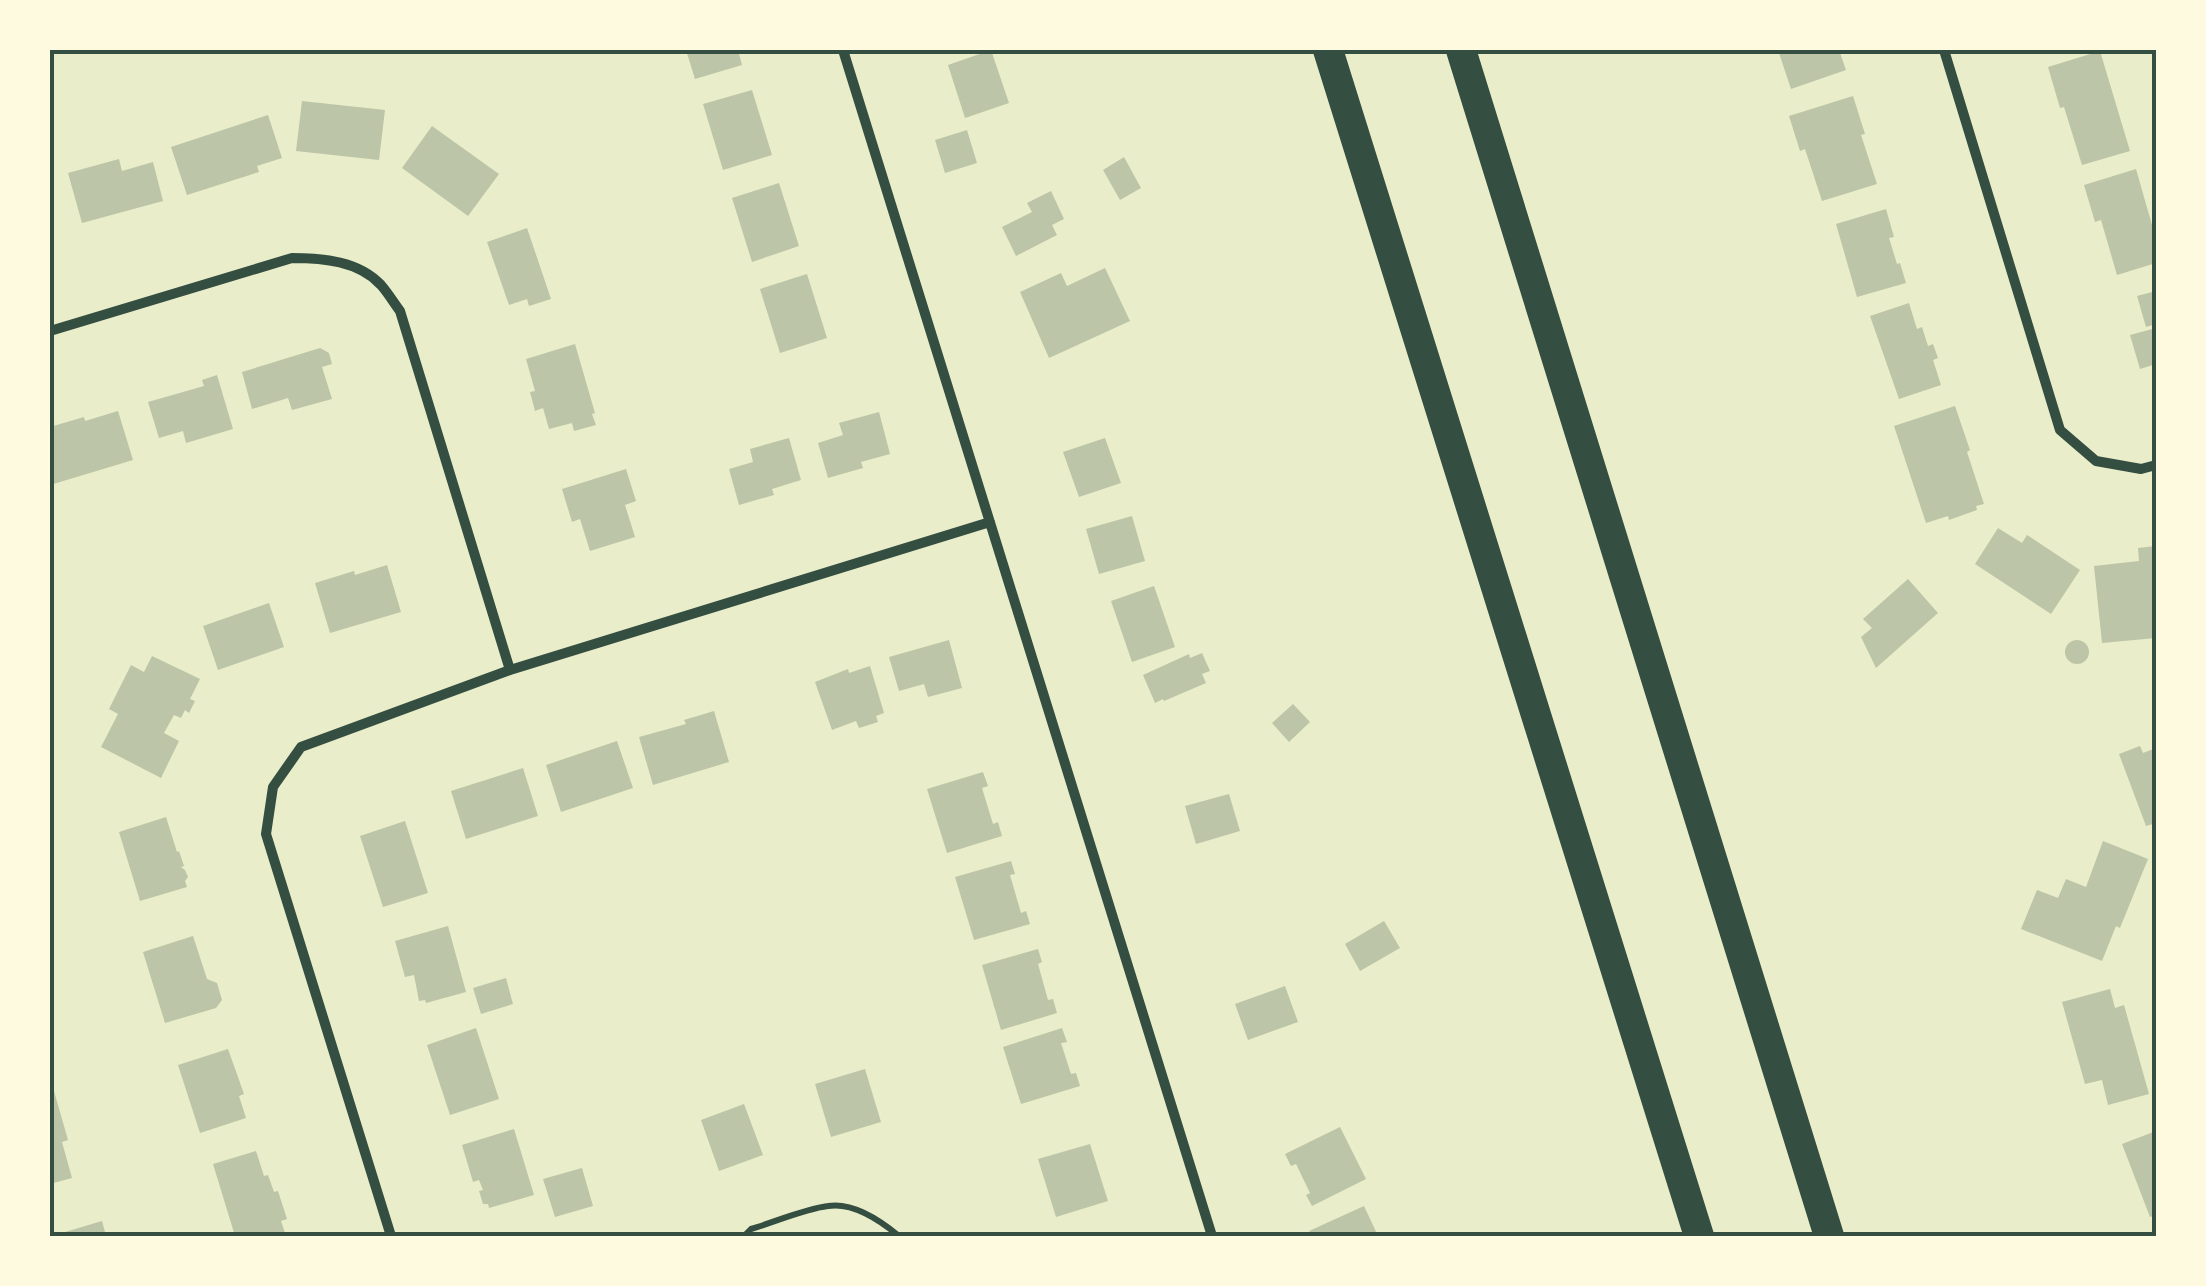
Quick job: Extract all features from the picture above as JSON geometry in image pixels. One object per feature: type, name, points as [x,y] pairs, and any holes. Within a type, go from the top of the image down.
[{"type":"highway","points":[[1328,50],[1698,1236]]},
{"type":"highway","points":[[1460,50],[1829,1236]]},
{"type":"street","points":[[843,50],[1212,1236]]},
{"type":"street","points":[[1944,50],[2060,430],[2096,462],[2142,469],[2156,464]]},
{"type":"street","points":[[50,330],[292,258],[328,258],[380,282],[400,311],[510,670]]},
{"type":"street","points":[[391,1236],[266,834],[272,787],[301,747],[510,670],[990,522]]},
{"type":"path","points":[[744,1236],[830,1205],[859,1211],[899,1236]]},
{"type":"building","points":[[686,50],[738,50],[742,65],[695,79]]},
{"type":"building","points":[[991,50],[1009,103],[965,118],[948,65]]},
{"type":"building","points":[[1778,50],[1839,50],[1846,70],[1791,89]]},
{"type":"building","points":[[2100,51],[2130,151],[2082,165],[2048,67]]},
{"type":"building","points":[[752,90],[772,155],[723,170],[703,104]]},
{"type":"building","points":[[1853,96],[1877,184],[1822,201],[1789,116]]},
{"type":"building","points":[[302,101],[385,110],[379,160],[296,151]]},
{"type":"building","points":[[268,115],[282,158],[257,166],[259,172],[187,195],[171,147]]},
{"type":"building","points":[[432,126],[499,174],[468,216],[402,168]]},
{"type":"building","points":[[967,130],[977,163],[945,173],[935,140]]},
{"type":"building","points":[[1124,157],[1141,188],[1120,200],[1103,170]]},
{"type":"building","points":[[119,159],[122,171],[153,162],[163,201],[82,223],[68,173]]},
{"type":"building","points":[[2136,169],[2156,239],[2156,263],[2117,275],[2101,220],[2095,222],[2084,185]]},
{"type":"building","points":[[779,183],[799,246],[752,262],[732,198]]},
{"type":"building","points":[[1051,191],[1064,219],[1052,225],[1057,235],[1016,256],[1002,227],[1032,212],[1027,203]]},
{"type":"building","points":[[1886,209],[1894,237],[1889,238],[1906,283],[1857,297],[1836,224]]},
{"type":"building","points":[[527,228],[551,299],[529,306],[527,299],[509,305],[487,242]]},
{"type":"building","points":[[1105,268],[1130,321],[1049,358],[1020,292],[1061,273],[1067,286]]},
{"type":"building","points":[[807,274],[827,338],[780,353],[760,289]]},
{"type":"building","points":[[2156,291],[2156,324],[2146,327],[2137,296]]},
{"type":"building","points":[[1909,303],[1917,329],[1922,327],[1928,346],[1933,344],[1938,358],[1933,360],[1941,385],[1899,399],[1870,316]]},
{"type":"building","points":[[2156,328],[2156,364],[2140,369],[2130,335]]},
{"type":"building","points":[[575,344],[596,425],[574,431],[572,423],[549,429],[543,408],[535,411],[530,392],[535,391],[526,359]]},
{"type":"building","points":[[320,348],[329,353],[332,364],[322,367],[332,399],[292,410],[288,398],[252,409],[242,372]]},
{"type":"building","points":[[217,375],[233,429],[186,443],[183,431],[159,438],[148,402],[204,386],[202,380]]},
{"type":"building","points":[[1955,406],[1984,504],[1949,520],[1948,516],[1926,523],[1894,426]]},
{"type":"building","points":[[118,411],[133,460],[50,485],[50,427]]},
{"type":"building","points":[[879,412],[890,454],[861,462],[863,468],[828,478],[818,443],[843,435],[839,423]]},
{"type":"building","points":[[789,438],[801,480],[772,489],[774,495],[739,505],[729,469],[753,462],[750,449]]},
{"type":"building","points":[[1105,438],[1121,483],[1079,497],[1063,452]]},
{"type":"building","points":[[626,469],[636,501],[625,505],[635,537],[590,551],[580,519],[572,522],[562,489]]},
{"type":"building","points":[[1132,516],[1145,561],[1099,574],[1086,529]]},
{"type":"building","points":[[1998,528],[2022,543],[2027,535],[2080,570],[2051,614],[1975,564]]},
{"type":"building","points":[[2156,546],[2156,638],[2102,643],[2094,566],[2139,561],[2138,548]]},
{"type":"building","points":[[387,565],[401,612],[330,633],[315,583]]},
{"type":"building","points":[[1908,579],[1938,613],[1876,668],[1861,637],[1872,628],[1863,619]]},
{"type":"building","points":[[1154,586],[1175,647],[1132,662],[1111,601]]},
{"type":"building","points":[[269,603],[284,647],[218,670],[203,626]]},
{"type":"building","points":[[949,640],[962,688],[928,697],[924,684],[899,691],[889,657]]},
{"type":"building","points":[[2077,640],[2086,643],[2086,661],[2077,664],[2068,661],[2065,652],[2068,643]]},
{"type":"building","points":[[1202,653],[1210,671],[1202,674],[1206,683],[1155,703],[1143,675],[1189,654],[1190,658]]},
{"type":"building","points":[[152,656],[200,679],[190,699],[195,701],[189,713],[185,710],[181,718],[174,715],[164,733],[179,741],[161,778],[101,747],[118,714],[109,709],[131,665],[144,672]]},
{"type":"building","points":[[870,666],[884,713],[876,716],[878,722],[859,728],[856,721],[832,730],[815,682],[848,669],[849,673]]},
{"type":"building","points":[[1293,704],[1310,722],[1289,742],[1272,723]]},
{"type":"building","points":[[714,711],[729,762],[653,785],[639,737],[686,724],[684,720]]},
{"type":"building","points":[[617,741],[633,788],[561,812],[546,765]]},
{"type":"building","points":[[2140,746],[2143,753],[2156,748],[2156,823],[2146,826],[2119,754]]},
{"type":"building","points":[[523,768],[538,816],[466,839],[451,791]]},
{"type":"building","points":[[983,772],[988,786],[982,788],[993,824],[998,822],[1002,836],[947,853],[927,789]]},
{"type":"building","points":[[1229,794],[1240,831],[1196,844],[1185,806]]},
{"type":"building","points":[[166,817],[184,866],[181,867],[188,877],[187,887],[140,901],[119,832]]},
{"type":"building","points":[[405,821],[428,893],[383,907],[360,836]]},
{"type":"building","points":[[2103,841],[2148,859],[2102,961],[2021,929],[2037,890],[2058,898],[2066,879],[2086,887]]},
{"type":"building","points":[[1011,861],[1015,874],[1010,875],[1021,913],[1026,911],[1030,924],[974,940],[955,877]]},
{"type":"building","points":[[1384,921],[1400,948],[1360,971],[1345,944]]},
{"type":"building","points":[[448,926],[466,992],[426,1003],[419,1001],[414,975],[405,977],[395,941]]},
{"type":"building","points":[[193,936],[207,979],[217,983],[222,1000],[216,1008],[165,1023],[143,952]]},
{"type":"building","points":[[1038,949],[1048,1000],[1053,999],[1057,1013],[1001,1030],[982,965]]},
{"type":"building","points":[[506,978],[513,1004],[481,1014],[473,988]]},
{"type":"building","points":[[1285,986],[1298,1022],[1248,1040],[1235,1004]]},
{"type":"building","points":[[2110,989],[2115,1008],[2124,1005],[2149,1094],[2108,1105],[2102,1080],[2085,1084],[2062,1002]]},
{"type":"building","points":[[476,1028],[499,1099],[450,1115],[427,1045]]},
{"type":"building","points":[[1062,1028],[1067,1042],[1061,1043],[1071,1074],[1076,1073],[1080,1086],[1021,1104],[1003,1047]]},
{"type":"building","points":[[228,1049],[244,1094],[239,1096],[246,1118],[200,1133],[178,1065]]},
{"type":"building","points":[[865,1069],[881,1122],[831,1137],[815,1084]]},
{"type":"building","points":[[54,1091],[68,1140],[62,1142],[72,1178],[50,1184],[50,1092]]},
{"type":"building","points":[[744,1104],[763,1155],[719,1171],[701,1120]]},
{"type":"building","points":[[1340,1127],[1366,1179],[1312,1206],[1296,1164],[1291,1166],[1285,1154]]},
{"type":"building","points":[[514,1129],[534,1195],[489,1208],[483,1204],[479,1180],[473,1182],[462,1145]]},
{"type":"building","points":[[2156,1131],[2156,1215],[2150,1217],[2122,1144]]},
{"type":"building","points":[[1090,1144],[1108,1201],[1056,1217],[1038,1159]]},
{"type":"building","points":[[256,1151],[264,1176],[268,1175],[274,1192],[278,1191],[287,1219],[281,1221],[286,1236],[235,1236],[213,1164]]},
{"type":"building","points":[[582,1168],[593,1206],[555,1217],[543,1179]]},
{"type":"building","points":[[1364,1206],[1378,1236],[1312,1236],[1309,1231]]},
{"type":"building","points":[[102,1221],[106,1236],[55,1236],[55,1235]]}]
